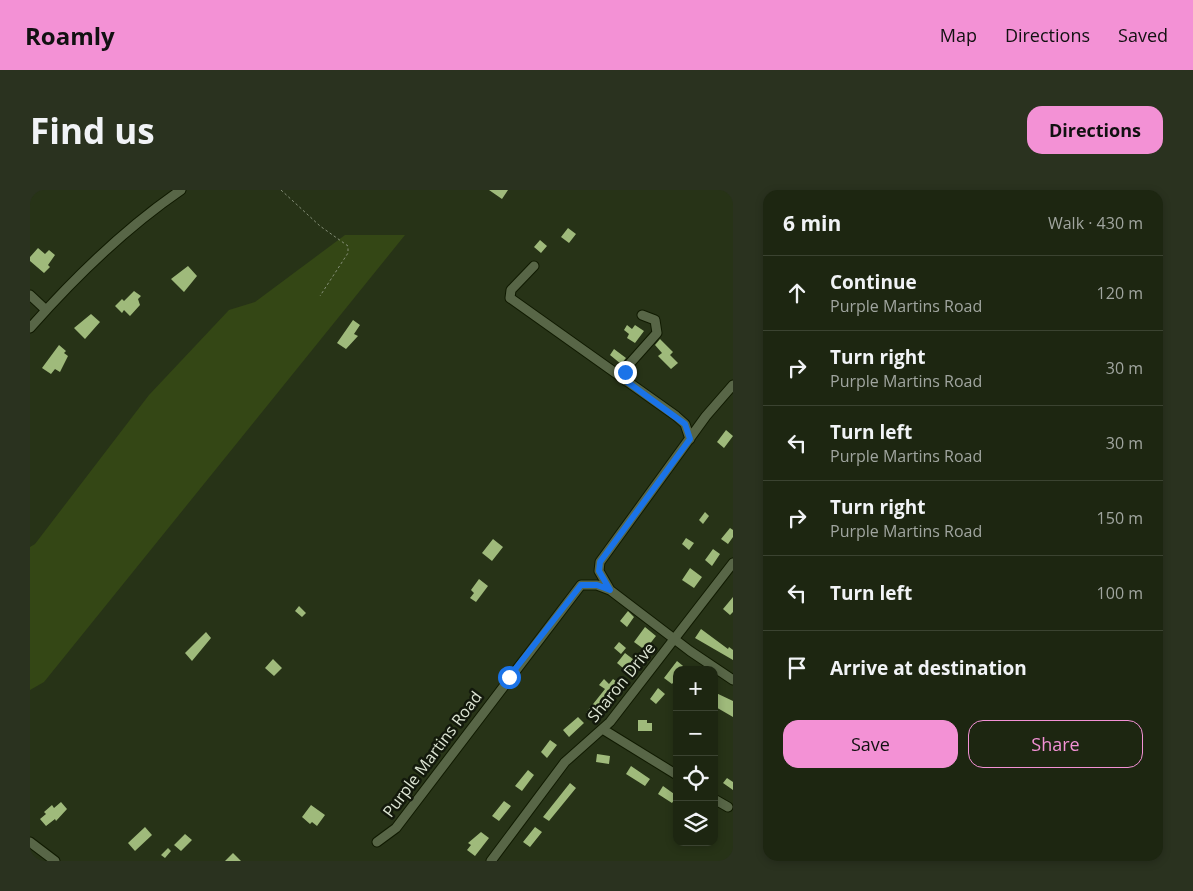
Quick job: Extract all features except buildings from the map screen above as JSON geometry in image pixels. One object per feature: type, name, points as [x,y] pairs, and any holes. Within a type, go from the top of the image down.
[{"type":"street","points":[[30,328],[120,236],[142,217],[181,190]]},
{"type":"street","points":[[534,266],[511,290],[510,298],[685,424],[690,439]]},
{"type":"street","points":[[30,295],[46,310]]},
{"type":"street","points":[[624,370],[657,334],[655,320],[642,315]]},
{"type":"street","points":[[612,371],[618,368],[624,370]]},
{"type":"street","points":[[624,370],[626,381]]},
{"type":"street","name":"Purple Martins Road","points":[[610,590],[599,571],[600,562],[690,439],[733,385]]},
{"type":"street","name":"Sharon Drive","points":[[491,861],[565,762],[604,730],[733,563]]},
{"type":"street","name":"Purple Martins Road","points":[[376,842],[396,828],[581,585],[597,585],[610,590],[674,640],[733,680]]},
{"type":"street","points":[[604,730],[673,773]]},
{"type":"street","points":[[718,801],[728,807]]},
{"type":"street","points":[[30,842],[55,861]]},
{"type":"path","points":[[281,190],[320,226],[348,246],[348,253],[320,296]]},
{"type":"green space","points":[[345,235],[405,235],[44,682],[30,690],[30,547],[35,544],[149,395],[229,310],[255,302]]},
{"type":"route","points":[[509,677],[581,585],[597,585],[610,590],[599,571],[600,562],[690,439],[685,424],[626,381],[625,372]]}]
